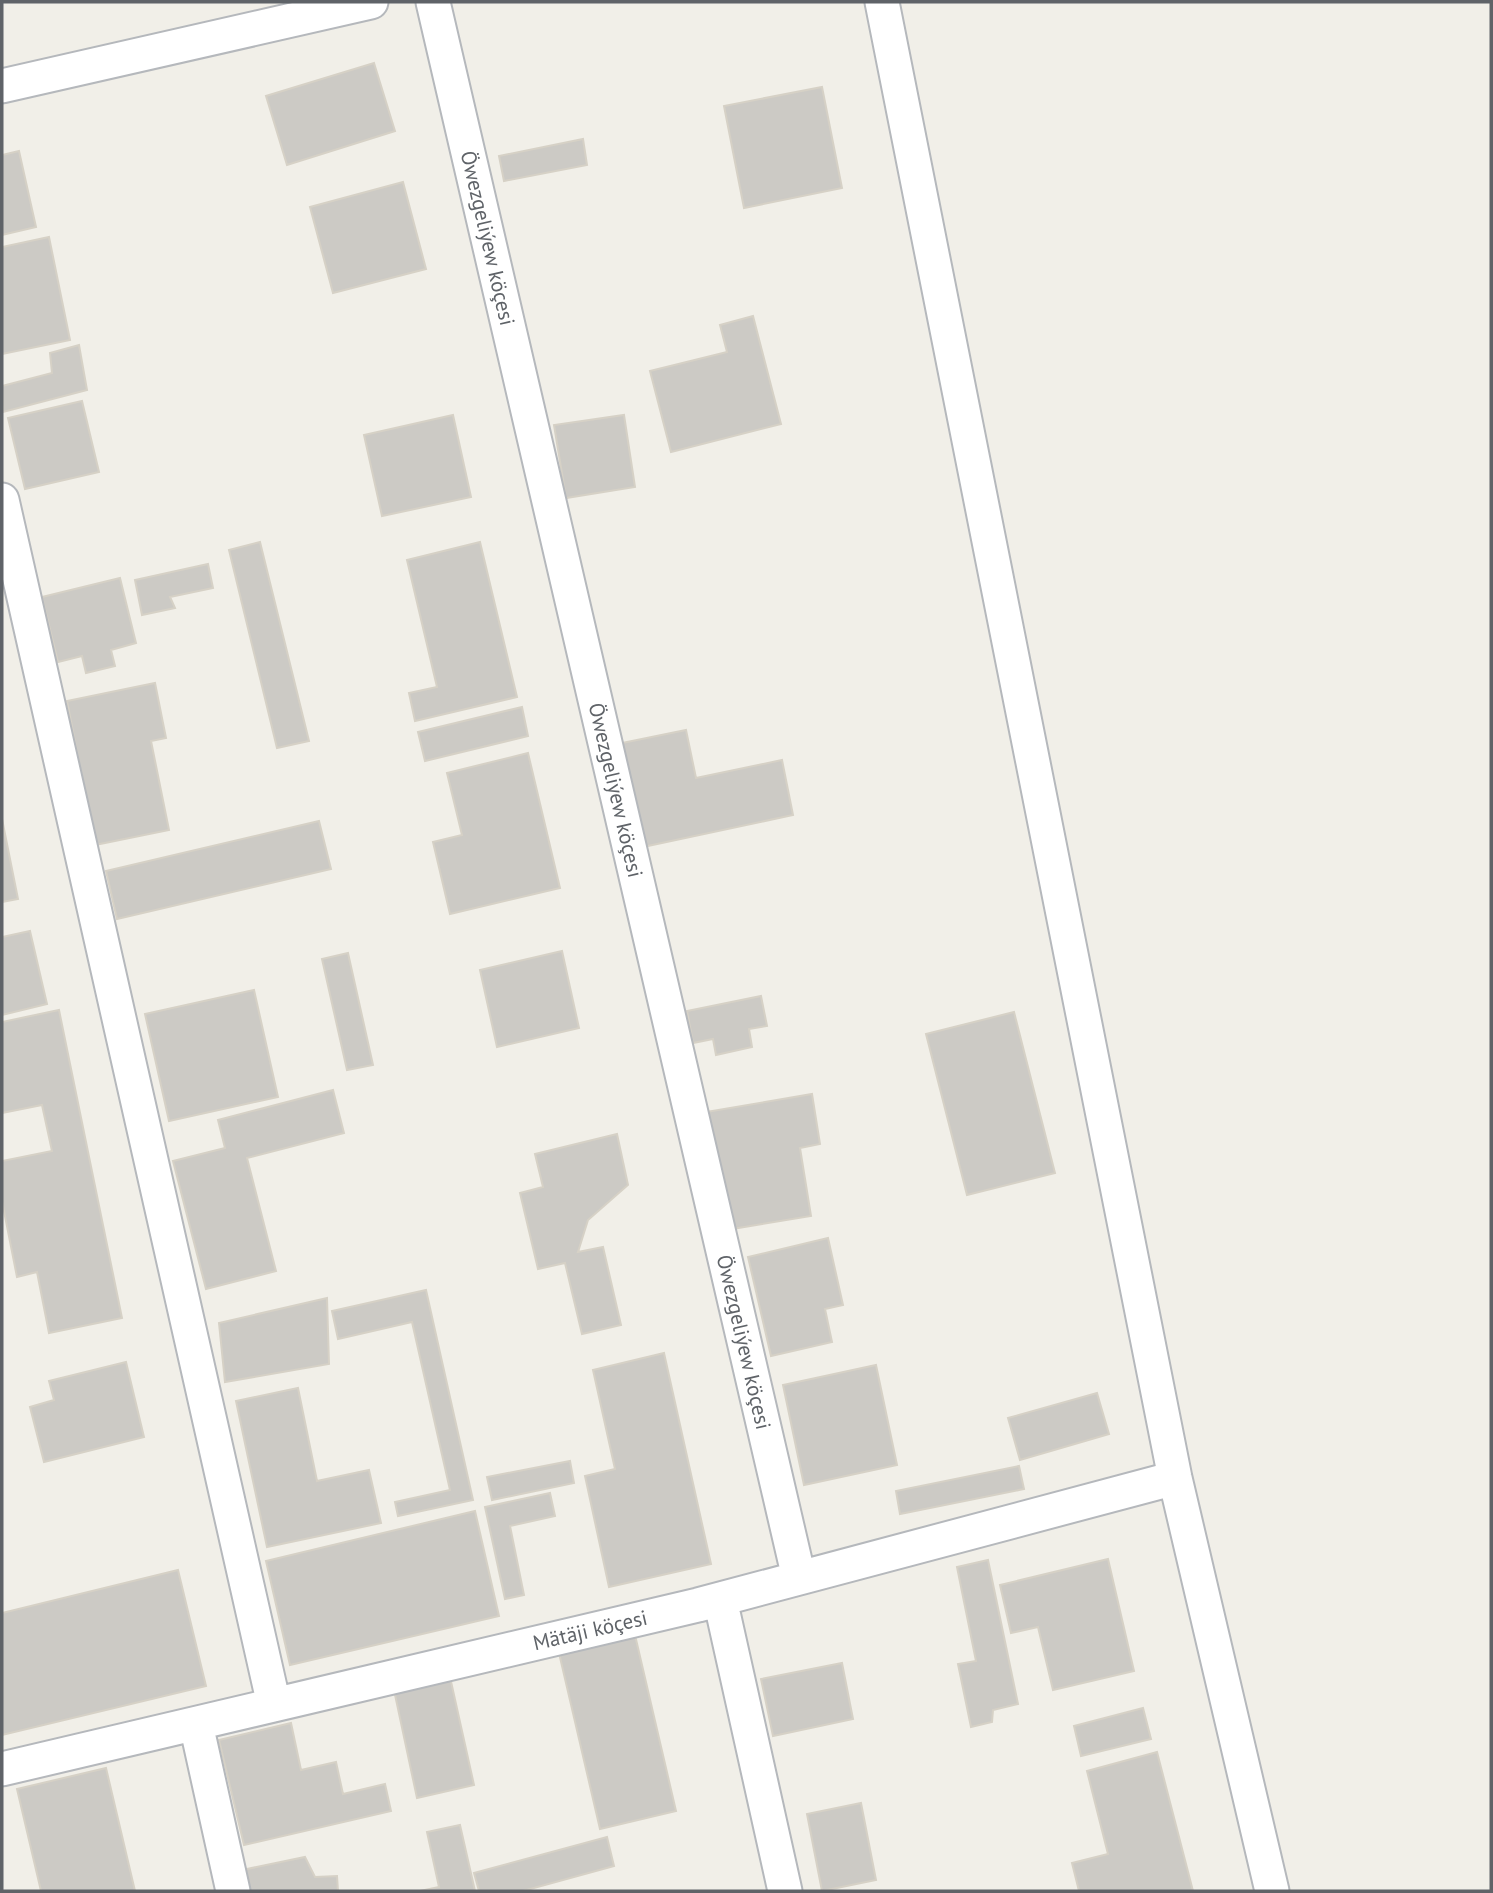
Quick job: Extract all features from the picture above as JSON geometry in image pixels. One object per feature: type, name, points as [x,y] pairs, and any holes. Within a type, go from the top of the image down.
[{"type":"street","points":[[2,86],[371,2]]},
{"type":"street","name":"Öwezgeliýew köçesi","points":[[433,2],[799,1578]]},
{"type":"street","points":[[881,2],[1175,1478],[1272,1891]]},
{"type":"street","points":[[2,500],[274,1705]]},
{"type":"street","name":"Mätäji köçesi","points":[[2,1769],[720,1599],[1175,1478]]},
{"type":"street","points":[[720,1599],[785,1891]]},
{"type":"street","points":[[195,1724],[233,1891]]},
{"type":"building","points":[[374,63],[395,131],[287,165],[266,96]]},
{"type":"building","points":[[822,87],[842,188],[744,208],[724,106]]},
{"type":"building","points":[[583,139],[587,165],[504,181],[499,156]]},
{"type":"building","points":[[19,151],[36,227],[2,235],[2,155]]},
{"type":"building","points":[[403,182],[426,269],[333,293],[310,207]]},
{"type":"building","points":[[49,237],[70,340],[2,354],[2,247]]},
{"type":"building","points":[[753,316],[781,424],[671,452],[650,371],[727,352],[720,325]]},
{"type":"building","points":[[79,345],[87,390],[3,412],[2,386],[52,373],[50,353]]},
{"type":"building","points":[[82,401],[99,472],[25,489],[8,418]]},
{"type":"building","points":[[453,415],[471,497],[382,516],[364,435]]},
{"type":"building","points":[[624,415],[635,487],[566,498],[554,425]]},
{"type":"building","points":[[260,542],[309,741],[277,748],[229,550]]},
{"type":"building","points":[[480,542],[517,697],[415,721],[409,693],[437,687],[407,560]]},
{"type":"building","points":[[208,564],[213,588],[170,597],[175,608],[142,615],[135,580]]},
{"type":"building","points":[[120,578],[136,643],[111,650],[115,666],[86,673],[82,656],[58,662],[42,597]]},
{"type":"building","points":[[155,683],[166,738],[151,741],[169,830],[95,845],[67,701]]},
{"type":"building","points":[[522,707],[528,736],[425,761],[418,732]]},
{"type":"building","points":[[686,730],[696,778],[782,760],[793,815],[643,847],[622,743]]},
{"type":"building","points":[[528,753],[560,888],[450,914],[433,842],[462,835],[447,773]]},
{"type":"building","points":[[2,819],[18,899],[2,902]]},
{"type":"building","points":[[319,821],[331,869],[117,919],[106,871]]},
{"type":"building","points":[[30,931],[47,1004],[2,1015],[2,937]]},
{"type":"building","points":[[562,951],[579,1028],[497,1047],[480,970]]},
{"type":"building","points":[[348,953],[373,1065],[347,1070],[322,959]]},
{"type":"building","points":[[254,990],[278,1097],[169,1121],[145,1014]]},
{"type":"building","points":[[761,996],[767,1026],[749,1029],[752,1047],[716,1055],[713,1039],[693,1043],[687,1011]]},
{"type":"building","points":[[59,1010],[122,1318],[49,1333],[37,1272],[17,1277],[2,1201],[2,1161],[52,1151],[42,1105],[2,1113],[2,1022]]},
{"type":"building","points":[[1014,1012],[1055,1173],[967,1195],[926,1034]]},
{"type":"building","points":[[333,1090],[344,1133],[247,1158],[276,1271],[206,1289],[173,1161],[225,1148],[218,1120]]},
{"type":"building","points":[[812,1094],[820,1144],[800,1148],[811,1216],[726,1230],[706,1112]]},
{"type":"building","points":[[617,1134],[628,1185],[588,1220],[578,1252],[603,1247],[621,1325],[582,1334],[565,1263],[538,1269],[520,1193],[543,1187],[535,1154]]},
{"type":"building","points":[[828,1238],[843,1305],[825,1309],[832,1342],[771,1356],[748,1257]]},
{"type":"building","points":[[426,1290],[473,1500],[398,1516],[395,1502],[450,1490],[412,1322],[338,1339],[332,1311]]},
{"type":"building","points":[[327,1298],[329,1364],[225,1382],[219,1323]]},
{"type":"building","points":[[664,1353],[711,1564],[609,1587],[585,1476],[615,1469],[593,1370]]},
{"type":"building","points":[[126,1362],[144,1437],[44,1462],[30,1407],[54,1400],[49,1381]]},
{"type":"building","points":[[876,1365],[897,1465],[804,1485],[783,1385]]},
{"type":"building","points":[[298,1388],[317,1481],[369,1470],[381,1523],[267,1547],[236,1401]]},
{"type":"building","points":[[1097,1393],[1109,1434],[1020,1460],[1008,1418]]},
{"type":"building","points":[[570,1461],[574,1483],[492,1500],[487,1477]]},
{"type":"building","points":[[1019,1466],[1024,1489],[900,1514],[896,1491]]},
{"type":"building","points":[[550,1493],[555,1516],[510,1526],[524,1595],[505,1599],[485,1507]]},
{"type":"building","points":[[475,1511],[499,1616],[290,1665],[266,1561]]},
{"type":"building","points":[[1108,1559],[1134,1671],[1053,1690],[1038,1627],[1011,1633],[1000,1585]]},
{"type":"building","points":[[988,1560],[1018,1704],[993,1710],[992,1722],[971,1727],[958,1664],[976,1661],[957,1567]]},
{"type":"building","points":[[178,1570],[206,1686],[2,1735],[2,1613]]},
{"type":"building","points":[[635,1635],[676,1811],[600,1829],[559,1653]]},
{"type":"building","points":[[842,1663],[853,1719],[773,1736],[761,1679]]},
{"type":"building","points":[[450,1677],[474,1785],[417,1798],[394,1690]]},
{"type":"building","points":[[1143,1708],[1151,1739],[1081,1756],[1074,1726]]},
{"type":"building","points":[[291,1723],[301,1770],[336,1762],[343,1794],[385,1784],[391,1811],[244,1845],[219,1740]]},
{"type":"building","points":[[1157,1752],[1193,1891],[1079,1891],[1072,1863],[1108,1854],[1087,1771]]},
{"type":"building","points":[[106,1768],[135,1891],[41,1891],[17,1789]]},
{"type":"building","points":[[861,1803],[876,1880],[822,1891],[807,1814]]},
{"type":"building","points":[[460,1825],[475,1891],[420,1891],[439,1887],[427,1832]]},
{"type":"building","points":[[607,1837],[614,1866],[523,1891],[479,1891],[474,1873]]},
{"type":"building","points":[[305,1857],[315,1877],[337,1876],[338,1891],[246,1891],[242,1870]]}]
